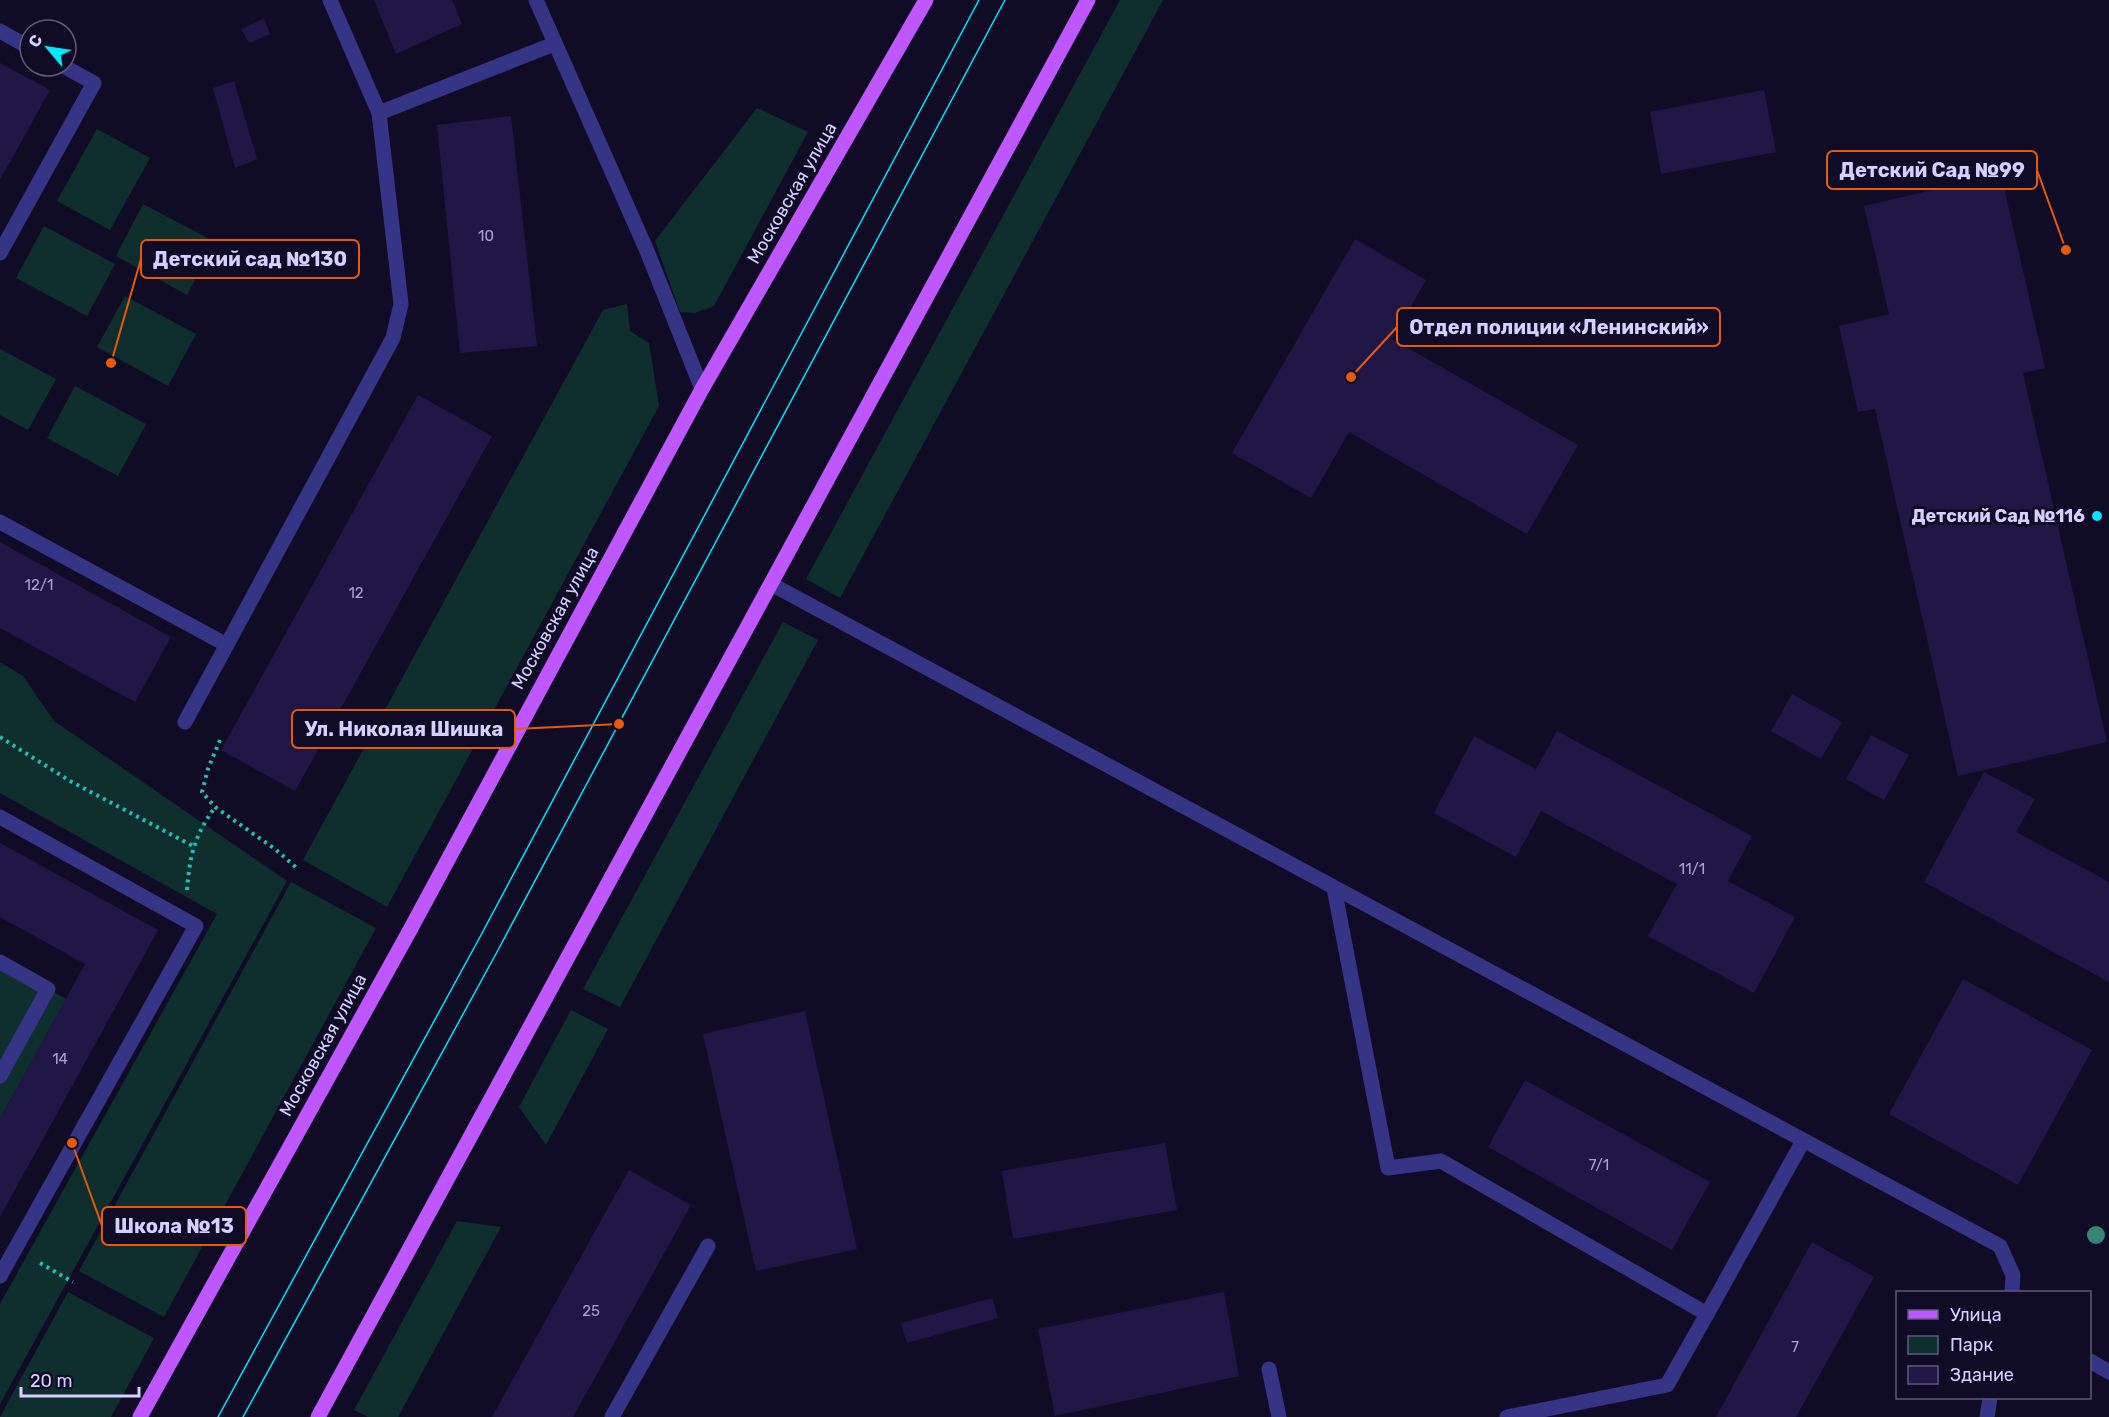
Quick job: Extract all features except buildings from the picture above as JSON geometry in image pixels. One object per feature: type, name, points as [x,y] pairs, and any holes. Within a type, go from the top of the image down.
[{"type":"main road","name":"Московская улица","points":[[140,1417],[410,930],[702,389],[926,0]]},
{"type":"main road","points":[[318,1417],[1088,0]]},
{"type":"street","points":[[185,722],[393,338],[401,304],[379,113],[330,0]]},
{"type":"street","points":[[536,0],[647,251],[702,389]]},
{"type":"street","points":[[0,31],[18,41]]},
{"type":"street","points":[[379,113],[554,45]]},
{"type":"street","points":[[0,253],[94,83],[78,74]]},
{"type":"street","points":[[0,522],[227,645]]},
{"type":"street","points":[[771,584],[2000,1246],[2013,1275],[2012,1291]]},
{"type":"street","points":[[0,817],[196,926],[0,1276]]},
{"type":"street","points":[[1334,888],[1388,1168],[1442,1161],[1707,1314]]},
{"type":"street","points":[[0,962],[48,989],[0,1076]]},
{"type":"street","points":[[1506,1417],[1667,1385],[1803,1141]]},
{"type":"street","points":[[612,1417],[708,1246]]},
{"type":"street","points":[[2091,1362],[2109,1372]]},
{"type":"street","points":[[1269,1369],[1280,1417]]},
{"type":"street","points":[[1987,1417],[1990,1399]]},
{"type":"path","points":[[0,736],[70,781],[193,846]]},
{"type":"path","points":[[220,740],[208,769],[202,792],[215,807],[275,849],[298,869]]},
{"type":"path","points":[[175,915],[186,896],[193,846],[215,807]]},
{"type":"path","points":[[15,1250],[73,1282]]},
{"type":"green space","points":[[1120,0],[1163,0],[840,598],[806,579]]},
{"type":"green space","points":[[757,108],[808,132],[714,306],[695,313],[680,312],[655,241]]},
{"type":"green space","points":[[97,129],[150,158],[110,230],[57,201]]},
{"type":"green space","points":[[143,204],[215,242],[187,295],[116,256]]},
{"type":"green space","points":[[44,226],[115,264],[87,316],[16,278]]},
{"type":"green space","points":[[125,296],[196,334],[168,386],[97,347]]},
{"type":"green space","points":[[627,304],[630,331],[649,343],[659,406],[387,907],[303,860],[603,310]]},
{"type":"green space","points":[[0,349],[56,379],[28,430],[0,415]]},
{"type":"green space","points":[[75,386],[146,424],[118,476],[47,438]]},
{"type":"green space","points":[[783,622],[818,640],[620,1007],[583,989]]},
{"type":"green space","points":[[0,662],[23,676],[54,721],[287,881],[0,1404],[0,1304],[217,914],[0,793]]},
{"type":"green space","points":[[291,882],[376,928],[164,1317],[79,1271]]},
{"type":"green space","points":[[0,962],[66,999],[0,1119]]},
{"type":"green space","points":[[571,1010],[608,1029],[546,1145],[519,1107]]},
{"type":"green space","points":[[457,1221],[501,1227],[398,1417],[368,1417],[354,1410]]},
{"type":"green space","points":[[68,1292],[154,1338],[111,1417],[0,1417]]},
{"type":"tram line","points":[[218,1417],[480,937],[979,0]]},
{"type":"tram line","points":[[243,1417],[497,952],[1005,0]]},
{"type":"place","name":"Детский Сад №99","points":[[2066,250]]},
{"type":"place","name":"Детский сад №130","points":[[111,363]]},
{"type":"place","name":"Отдел полиции «Ленинский»","points":[[1351,377]]},
{"type":"place","name":"Детский Сад №116","points":[[2097,516]]},
{"type":"place","name":"Ул. Николая Шишка","points":[[619,724]]},
{"type":"place","name":"Школа №13","points":[[72,1143]]}]
